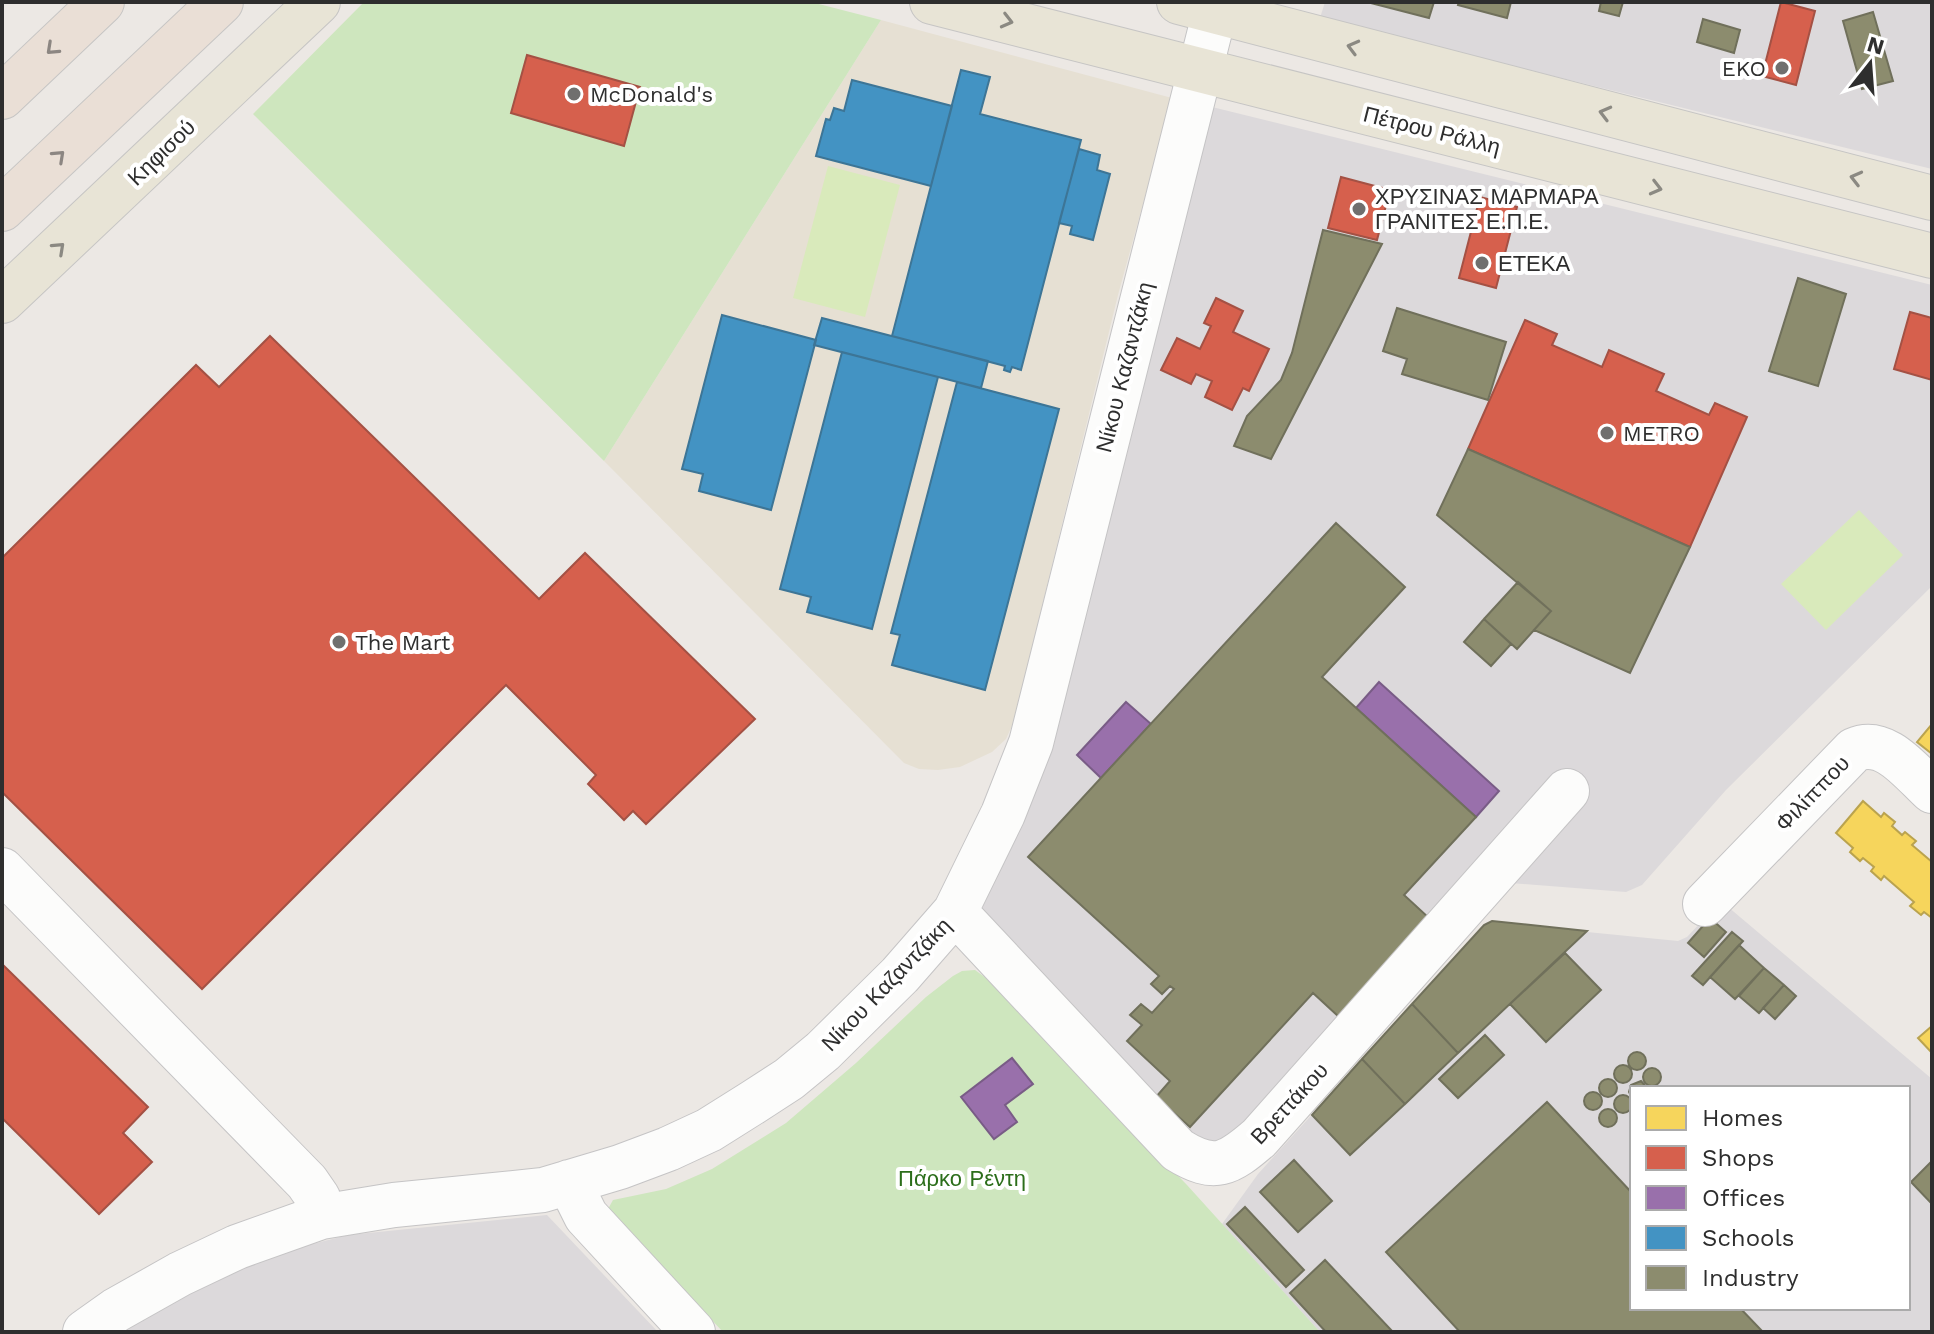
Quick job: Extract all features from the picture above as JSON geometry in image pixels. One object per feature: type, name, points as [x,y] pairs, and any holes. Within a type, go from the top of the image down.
[{"type":"highway","points":[[2,97],[102,2]]},
{"type":"highway","points":[[2,209],[221,2]]},
{"type":"main road","points":[[213,102],[246,68],[271,28],[280,2]]},
{"type":"main road","name":"Κηφισού","points":[[2,301],[318,2]]},
{"type":"main road","name":"Πέτρου Ράλλη","points":[[932,2],[1932,256]]},
{"type":"main road","points":[[1197,7],[1932,198]]},
{"type":"street","name":"Νίκου Καζαντζάκη","points":[[85,1332],[116,1310],[180,1274],[237,1247],[321,1217],[394,1205],[543,1190],[632,1162],[709,1130],[789,1079],[823,1051],[900,975],[955,912],[1003,814],[1031,743],[1201,71],[1197,7]]},
{"type":"street","name":"Φιλίππου","points":[[1705,904],[1854,750],[1863,746],[1884,749],[1932,791]]},
{"type":"street","name":"Βρεττάκου","points":[[955,912],[1178,1150],[1194,1160],[1222,1164],[1235,1158],[1259,1138],[1567,791]]},
{"type":"street","points":[[2,870],[307,1182],[318,1198],[321,1217]]},
{"type":"street","points":[[569,1182],[586,1216],[693,1332]]},
{"type":"shaded area","points":[[1325,2],[1932,2],[1932,169],[1338,23],[1320,18]]},
{"type":"shaded area","points":[[881,20],[1172,98],[1118,295],[1014,721],[1006,739],[992,752],[960,767],[938,770],[919,769],[904,763],[604,461]]},
{"type":"shaded area","points":[[1208,106],[1932,285],[1932,586],[1726,790],[1642,885],[1626,892],[1498,882],[1238,1146],[1206,1151],[975,910]]},
{"type":"shaded area","points":[[1721,901],[1932,1079],[1932,1332],[1320,1332],[1222,1224],[1258,1174],[1487,922],[1678,941],[1687,937]]},
{"type":"shaded area","points":[[547,1215],[658,1332],[119,1332],[189,1290],[285,1251],[348,1235]]},
{"type":"green space","points":[[364,2],[811,2],[881,20],[604,461],[253,114]]},
{"type":"green space","points":[[828,166],[900,185],[865,317],[793,298]]},
{"type":"green space","points":[[1859,510],[1903,555],[1826,630],[1781,584]]},
{"type":"green space","name":"Πάρκο Ρέντη","points":[[975,970],[1187,1185],[1320,1332],[723,1332],[608,1209],[613,1200],[666,1189],[712,1169],[786,1123],[926,997],[962,971]]},
{"type":"building: Homes","points":[[1932,724],[1932,754],[1917,742]]},
{"type":"building: Homes","points":[[1863,801],[1881,817],[1884,813],[1895,822],[1892,826],[1916,841],[1912,845],[1932,862],[1932,918],[1924,912],[1921,915],[1910,906],[1914,902],[1884,876],[1881,880],[1871,871],[1874,867],[1863,858],[1860,861],[1850,852],[1853,848],[1836,833]]},
{"type":"building: Homes","points":[[1932,1026],[1932,1053],[1918,1038]]},
{"type":"building: Shops","points":[[1781,2],[1815,11],[1796,85],[1762,76]]},
{"type":"building: Shops","points":[[527,55],[640,87],[624,146],[511,113]]},
{"type":"building: Shops","name":"ΧΡΥΣΙΝΑΣ ΜΑΡΜΑΡΑ ΓΡΑΝΙΤΕΣ Ε.Π.Ε.","points":[[1341,177],[1390,190],[1377,240],[1328,228]]},
{"type":"building: Shops","points":[[1480,197],[1517,207],[1496,288],[1459,278]]},
{"type":"building: Shops","points":[[1216,298],[1243,311],[1233,332],[1269,349],[1249,391],[1243,388],[1232,410],[1205,397],[1212,381],[1196,374],[1191,384],[1161,370],[1177,338],[1200,349],[1211,326],[1204,323]]},
{"type":"building: Shops","points":[[1910,312],[1932,318],[1932,380],[1894,369]]},
{"type":"building: Shops","name":"METRO","points":[[1525,320],[1557,334],[1552,345],[1602,367],[1609,350],[1664,374],[1656,391],[1709,415],[1715,403],[1747,417],[1690,547],[1468,449]]},
{"type":"building: Shops","name":"The Mart","points":[[270,336],[539,599],[585,553],[755,719],[646,824],[633,811],[624,820],[588,784],[596,775],[506,685],[202,989],[2,792],[2,558],[196,365],[219,387]]},
{"type":"building: Shops","points":[[2,964],[148,1107],[123,1133],[152,1162],[99,1214],[2,1118]]},
{"type":"building: Offices","points":[[1379,682],[1499,791],[1476,817],[1356,708]]},
{"type":"building: Offices","points":[[1126,702],[1151,724],[1101,778],[1077,755]]},
{"type":"building: Offices","points":[[1012,1058],[1033,1084],[1005,1105],[1017,1122],[994,1139],[961,1097]]},
{"type":"building: Schools","points":[[961,70],[990,77],[980,114],[1081,140],[1021,370],[1012,367],[1010,372],[1004,370],[1005,366],[892,336]]},
{"type":"building: Schools","points":[[852,80],[952,106],[931,186],[816,156],[826,119],[830,120],[834,108],[844,111]]},
{"type":"building: Schools","points":[[1079,149],[1100,155],[1097,170],[1110,174],[1093,240],[1070,234],[1072,226],[1059,223]]},
{"type":"building: Schools","points":[[722,315],[816,340],[771,510],[699,491],[703,474],[682,469]]},
{"type":"building: Schools","points":[[822,318],[988,361],[981,388],[814,345]]},
{"type":"building: Schools","points":[[842,352],[938,377],[872,629],[807,612],[811,597],[780,589]]},
{"type":"building: Schools","points":[[957,382],[1059,409],[985,690],[892,665],[900,635],[891,633]]},
{"type":"building: Industry","points":[[1367,2],[1434,2],[1429,18]]},
{"type":"building: Industry","points":[[1459,2],[1511,2],[1507,18],[1458,5]]},
{"type":"building: Industry","points":[[1601,2],[1623,2],[1619,16],[1599,11]]},
{"type":"building: Industry","points":[[1873,12],[1893,81],[1862,89],[1843,21]]},
{"type":"building: Industry","points":[[1703,19],[1740,30],[1734,53],[1697,42]]},
{"type":"building: Industry","points":[[1323,230],[1382,244],[1271,459],[1234,446],[1247,416],[1281,380],[1292,353]]},
{"type":"building: Industry","points":[[1798,278],[1846,294],[1818,386],[1769,371]]},
{"type":"building: Industry","points":[[1397,308],[1506,342],[1488,400],[1402,374],[1407,359],[1383,351]]},
{"type":"building: Industry","points":[[1468,449],[1690,547],[1630,673],[1534,630],[1551,611],[1437,515]]},
{"type":"building: Industry","points":[[1336,523],[1405,587],[1322,677],[1476,817],[1404,895],[1429,918],[1339,1017],[1313,993],[1190,1127],[1156,1097],[1170,1081],[1127,1041],[1142,1025],[1130,1015],[1141,1004],[1152,1013],[1174,989],[1170,986],[1162,994],[1151,984],[1159,976],[1028,857]]},
{"type":"building: Industry","points":[[1518,582],[1551,611],[1517,649],[1484,619]]},
{"type":"building: Industry","points":[[1484,619],[1511,644],[1491,666],[1464,642]]},
{"type":"building: Industry","points":[[1710,918],[1726,932],[1704,957],[1688,943]]},
{"type":"building: Industry","points":[[1492,921],[1587,931],[1458,1053],[1412,1004],[1484,925]]},
{"type":"building: Industry","points":[[1732,932],[1743,941],[1703,985],[1692,976]]},
{"type":"building: Industry","points":[[1739,945],[1764,968],[1735,999],[1710,977]]},
{"type":"building: Industry","points":[[1565,953],[1601,990],[1546,1042],[1510,1004]]},
{"type":"building: Industry","points":[[1764,968],[1784,985],[1759,1013],[1739,996]]},
{"type":"building: Industry","points":[[1784,985],[1796,996],[1775,1019],[1763,1008]]},
{"type":"building: Industry","points":[[1412,1004],[1458,1053],[1405,1104],[1362,1059]]},
{"type":"building: Industry","points":[[1485,1035],[1504,1055],[1458,1098],[1439,1079]]},
{"type":"building: Industry","points":[[1633,1052],[1641,1052],[1646,1061],[1644,1068],[1633,1070],[1628,1065],[1628,1057]]},
{"type":"building: Industry","points":[[1362,1059],[1405,1104],[1350,1155],[1312,1115]]},
{"type":"building: Industry","points":[[1619,1065],[1627,1065],[1632,1074],[1630,1081],[1619,1083],[1614,1078],[1614,1070]]},
{"type":"building: Industry","points":[[1648,1068],[1656,1068],[1661,1077],[1659,1084],[1648,1086],[1643,1081],[1643,1073]]},
{"type":"building: Industry","points":[[1604,1079],[1612,1079],[1617,1088],[1615,1095],[1604,1097],[1599,1092],[1599,1084]]},
{"type":"building: Industry","points":[[1641,1081],[1645,1086],[1631,1086]]},
{"type":"building: Industry","points":[[1589,1092],[1597,1092],[1602,1101],[1600,1108],[1589,1110],[1584,1105],[1584,1097]]},
{"type":"building: Industry","points":[[1619,1095],[1630,1097],[1630,1111],[1619,1113],[1614,1108],[1614,1100]]},
{"type":"building: Industry","points":[[1547,1102],[1630,1191],[1630,1310],[1742,1310],[1763,1332],[1460,1332],[1386,1252]]},
{"type":"building: Industry","points":[[1604,1109],[1612,1109],[1617,1118],[1615,1125],[1604,1127],[1599,1122],[1599,1114]]},
{"type":"building: Industry","points":[[1294,1160],[1332,1201],[1298,1232],[1260,1192]]},
{"type":"building: Industry","points":[[1932,1161],[1932,1204],[1911,1182]]},
{"type":"building: Industry","points":[[1245,1207],[1304,1270],[1286,1287],[1227,1224]]},
{"type":"building: Industry","points":[[1325,1260],[1393,1332],[1326,1332],[1290,1293]]},
{"type":"place","name":"EKO","points":[[1782,68]]},
{"type":"place","name":"McDonald's","points":[[574,94]]},
{"type":"place","name":"ΧΡΥΣΙΝΑΣ ΜΑΡΜΑΡΑ ΓΡΑΝΙΤΕΣ Ε.Π.Ε.","points":[[1359,209]]},
{"type":"place","name":"ΕΤΕΚΑ","points":[[1482,263]]},
{"type":"place","name":"METRO","points":[[1607,433]]},
{"type":"place","name":"The Mart","points":[[339,642]]}]
